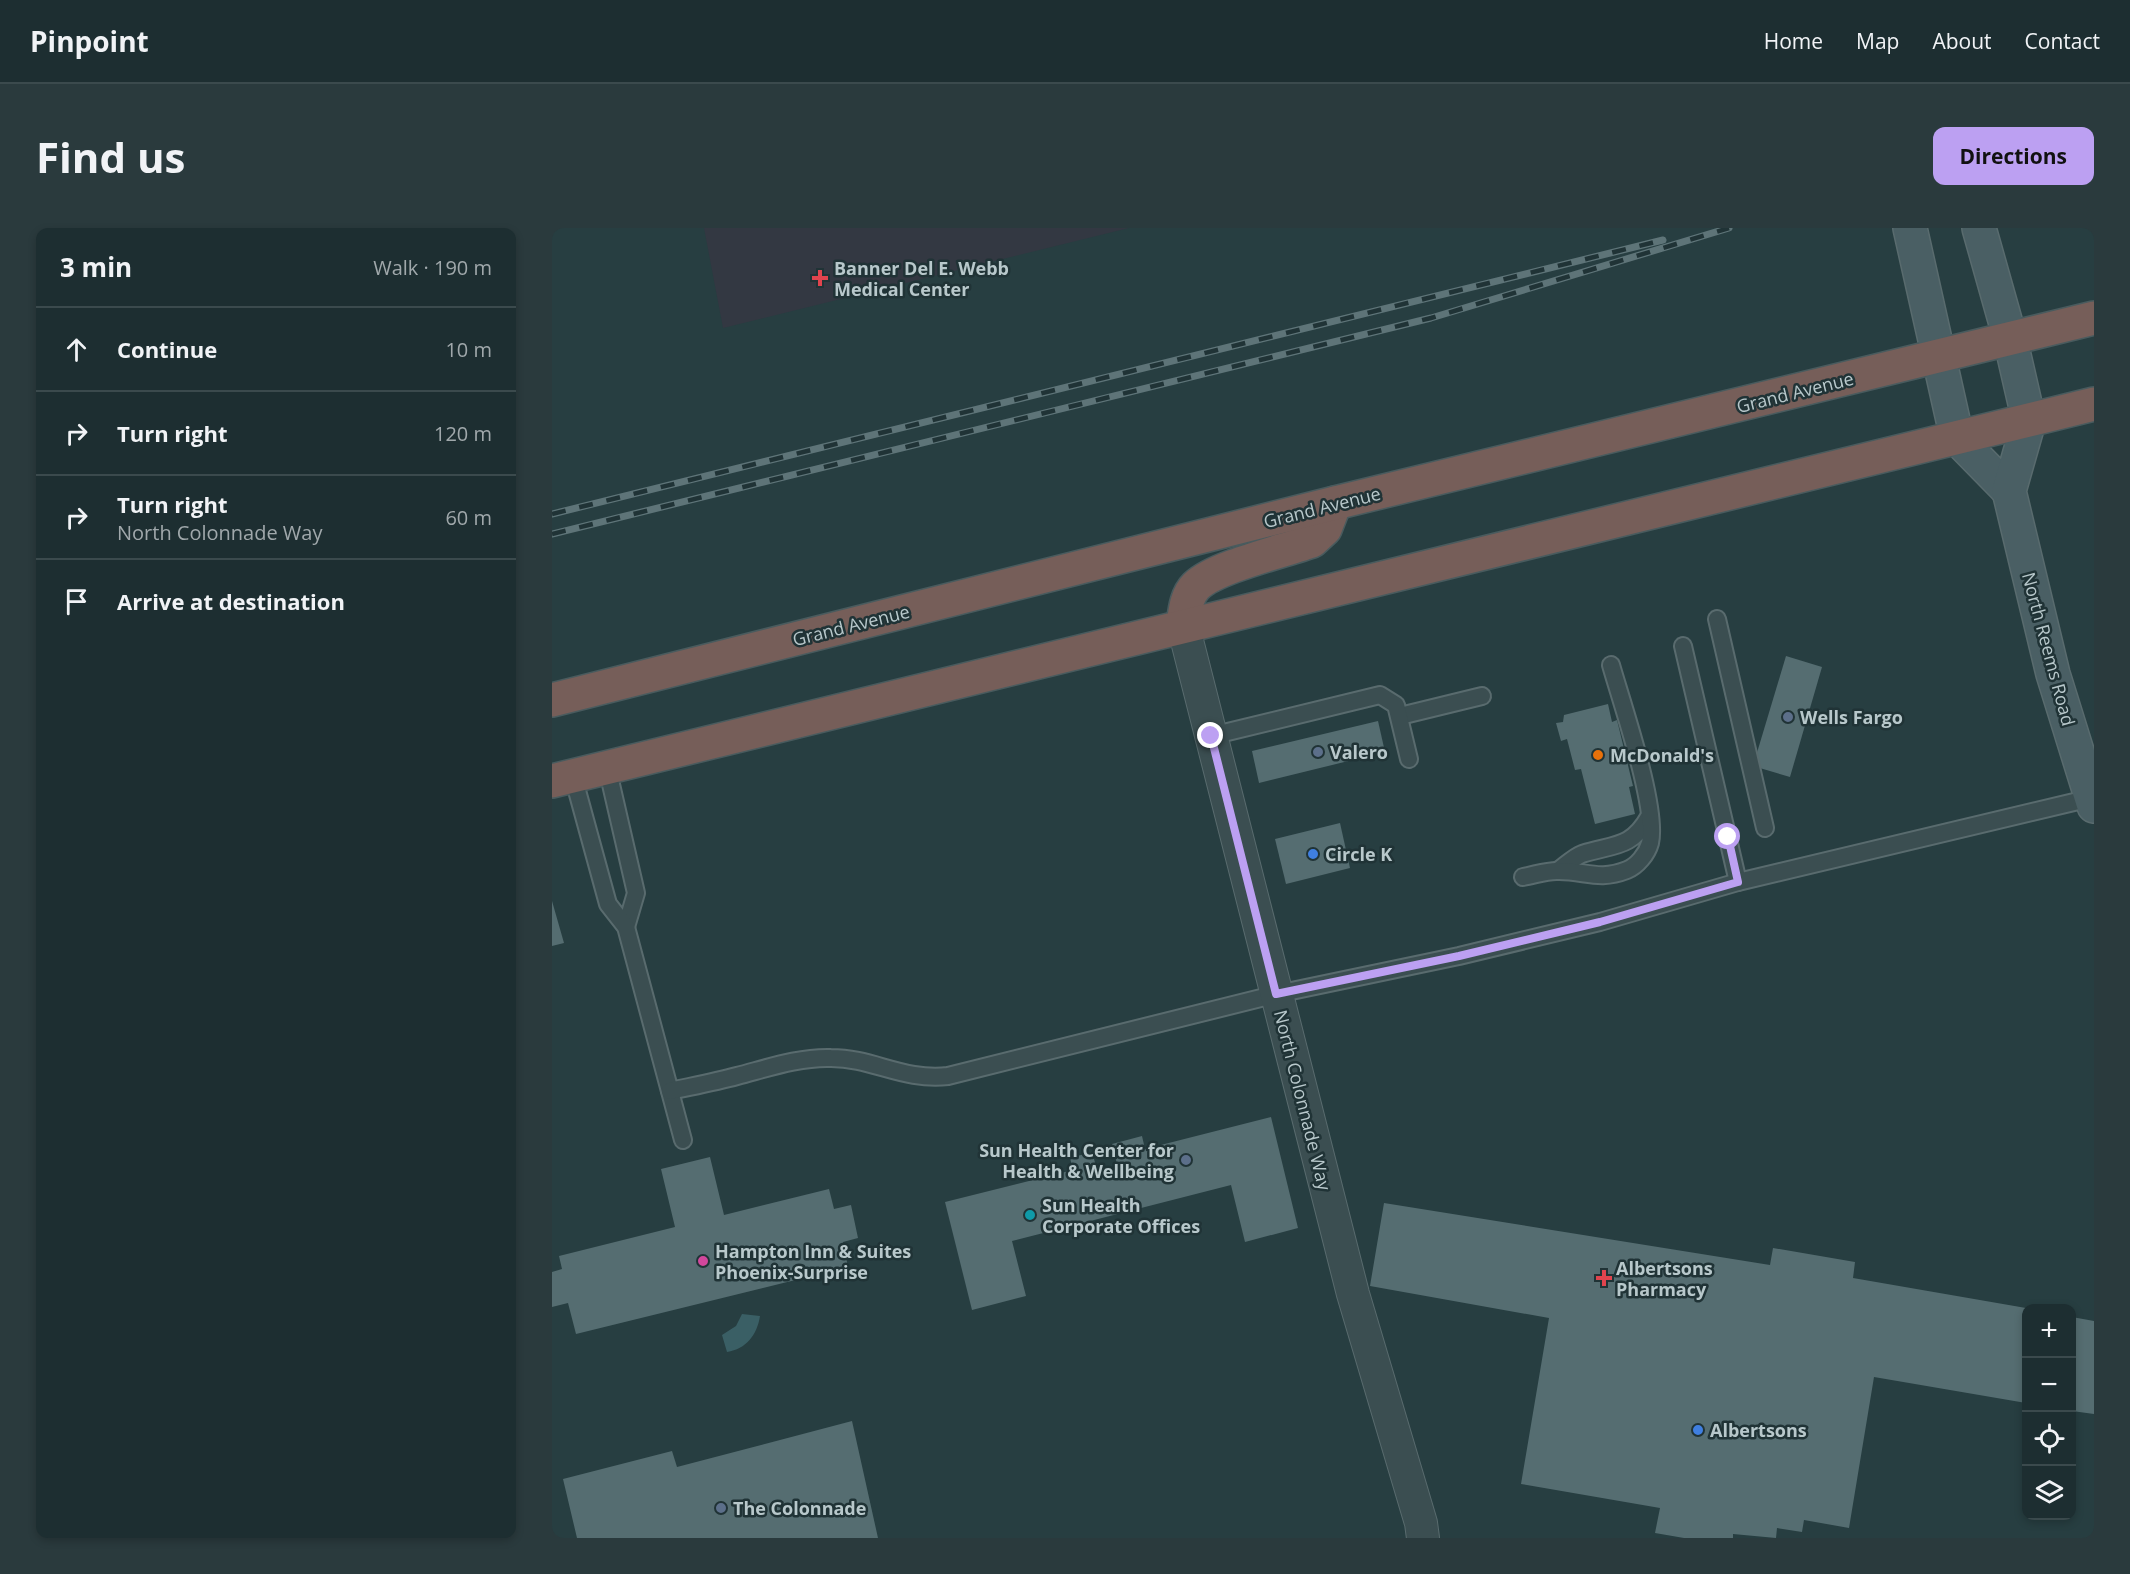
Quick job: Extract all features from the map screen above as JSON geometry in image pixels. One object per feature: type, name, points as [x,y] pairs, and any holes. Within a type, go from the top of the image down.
[{"type":"highway","name":"Grand Avenue","points":[[552,700],[1335,503],[2094,318]]},
{"type":"highway","points":[[562,778],[1183,625],[1512,548],[2094,404]]},
{"type":"highway","points":[[1183,625],[1186,603],[1195,587],[1211,575],[1312,541],[1325,529],[1335,503]]},
{"type":"main road","points":[[1911,228],[1957,438],[2009,491]]},
{"type":"main road","name":"North Reems Road","points":[[1979,228],[2010,339],[2029,421],[2009,491],[2053,674],[2092,802]]},
{"type":"street","name":"North Colonnade Way","points":[[1183,625],[1353,1294],[1421,1522],[1423,1538]]},
{"type":"lane","points":[[1717,619],[1765,828]]},
{"type":"lane","points":[[1683,646],[1738,882]]},
{"type":"lane","points":[[1523,877],[1559,870],[1594,877],[1629,869],[1642,859],[1650,843],[1650,811],[1611,665]]},
{"type":"lane","points":[[1211,736],[1380,695],[1396,705],[1409,759]]},
{"type":"lane","points":[[1400,716],[1482,696]]},
{"type":"lane","points":[[607,767],[636,893],[626,927]]},
{"type":"lane","points":[[562,778],[608,904],[626,927],[683,1140]]},
{"type":"lane","points":[[670,1091],[787,1063],[832,1058],[860,1061],[893,1072],[917,1076],[948,1076],[1276,994],[1459,956],[1600,922],[1738,882],[2092,802]]},
{"type":"lane","points":[[1559,870],[1580,855],[1623,844],[1635,837],[1649,817]]},
{"type":"shaded area","name":"Banner Del E. Webb Medical Center","points":[[704,228],[1129,228],[723,328]]},
{"type":"water","points":[[742,1314],[760,1316],[756,1329],[750,1340],[740,1348],[727,1352],[722,1335],[736,1326]]},
{"type":"building","name":"Wells Fargo","points":[[1786,656],[1822,667],[1790,777],[1753,766]]},
{"type":"building","name":"McDonald's","points":[[1608,704],[1612,722],[1617,720],[1633,786],[1629,787],[1635,814],[1595,824],[1581,769],[1575,770],[1567,739],[1561,741],[1556,723],[1563,722],[1564,715]]},
{"type":"building","name":"Valero","points":[[1378,721],[1385,752],[1259,783],[1252,751]]},
{"type":"building","name":"Circle K","points":[[1340,823],[1350,868],[1286,884],[1275,839]]},
{"type":"building","points":[[552,901],[564,943],[552,946]]},
{"type":"building","name":"Sun Health Corporate Offices","points":[[1271,1117],[1298,1228],[1245,1242],[1231,1185],[1012,1241],[1026,1296],[972,1310],[945,1202],[1073,1170],[1070,1158],[1092,1152],[1098,1173],[1118,1168],[1112,1144],[1142,1136],[1145,1149]]},
{"type":"building","name":"Hampton Inn & Suites Phoenix-Surprise","points":[[710,1157],[724,1215],[829,1189],[834,1209],[851,1205],[858,1238],[843,1242],[848,1267],[576,1334],[568,1303],[552,1307],[552,1272],[562,1269],[559,1256],[675,1227],[661,1169]]},
{"type":"building","name":"Albertsons","points":[[1384,1203],[1770,1265],[1773,1248],[1855,1262],[1853,1278],[2022,1307],[2022,1402],[1874,1377],[1849,1528],[1804,1520],[1802,1532],[1777,1528],[1776,1538],[1733,1534],[1733,1538],[1684,1538],[1655,1533],[1660,1508],[1521,1484],[1549,1318],[1370,1286]]},
{"type":"building","points":[[2076,1318],[2094,1321],[2094,1414],[2076,1412]]},
{"type":"building","name":"The Colonnade","points":[[852,1421],[878,1538],[577,1538],[563,1479],[672,1451],[677,1467]]},
{"type":"railway","points":[[552,534],[1431,318],[1729,228]]},
{"type":"railway","points":[[552,514],[1663,240]]},
{"type":"place","name":"Banner Del E. Webb Medical Center","points":[[820,278]]},
{"type":"place","name":"Wells Fargo","points":[[1788,717]]},
{"type":"place","name":"Valero","points":[[1318,752]]},
{"type":"place","name":"McDonald's","points":[[1598,755]]},
{"type":"place","name":"Circle K","points":[[1313,854]]},
{"type":"place","name":"Sun Health Center for Health & Wellbeing","points":[[1186,1160]]},
{"type":"place","name":"Sun Health Corporate Offices","points":[[1030,1215]]},
{"type":"place","name":"Hampton Inn & Suites Phoenix-Surprise","points":[[703,1261]]},
{"type":"place","name":"Albertsons Pharmacy","points":[[1604,1278]]},
{"type":"place","name":"Albertsons","points":[[1698,1430]]},
{"type":"place","name":"The Colonnade","points":[[721,1508]]},
{"type":"route","points":[[1211,736],[1276,994],[1459,956],[1600,922],[1738,882],[1728,837]]}]
